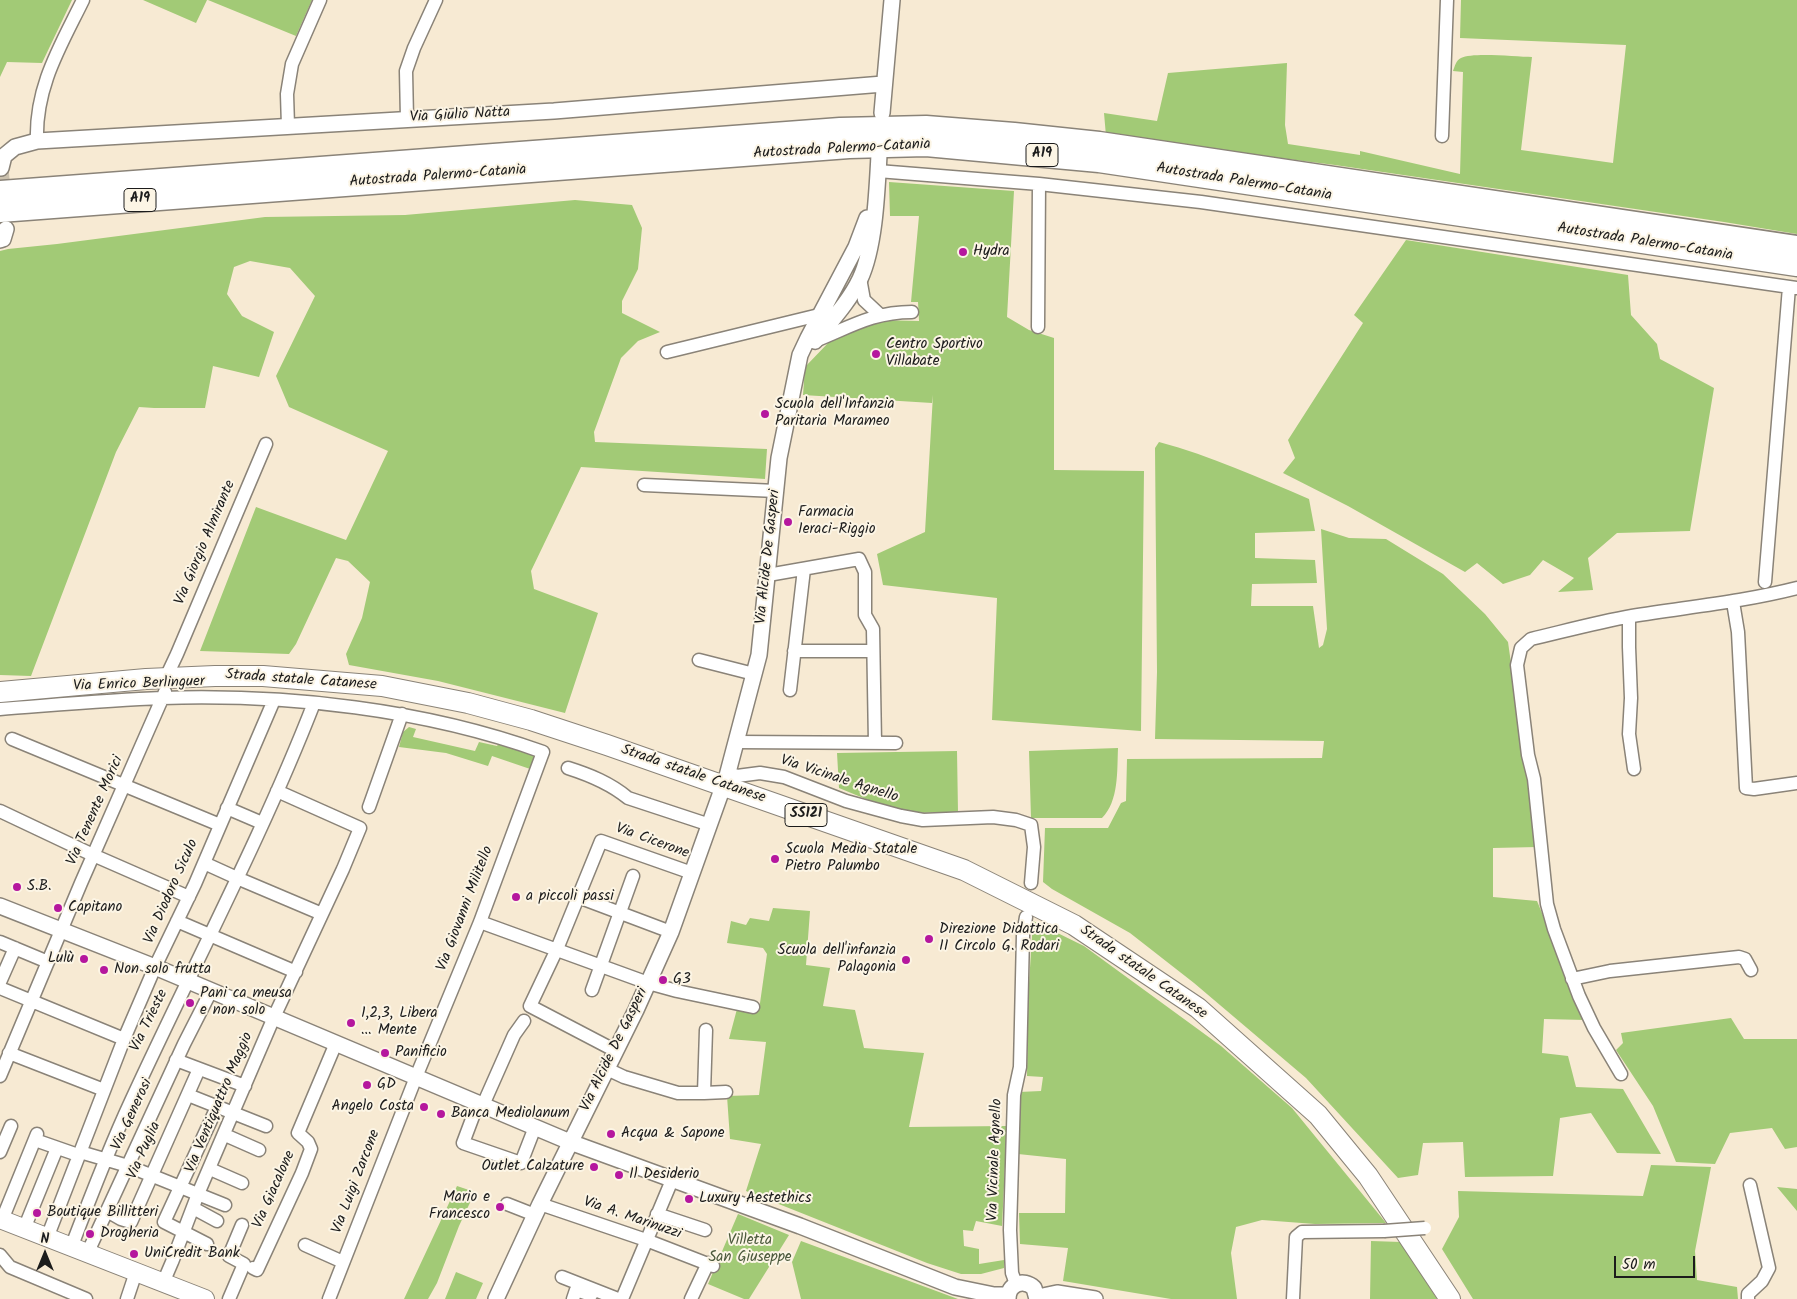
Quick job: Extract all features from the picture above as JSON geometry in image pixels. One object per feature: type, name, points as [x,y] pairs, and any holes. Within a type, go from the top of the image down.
[{"type":"highway","name":"Autostrada Palermo-Catania","points":[[0,192],[840,129],[926,127],[1099,143],[1797,247]]},
{"type":"highway","name":"Autostrada Palermo-Catania","points":[[1,224],[281,188],[849,147],[926,145],[1098,161],[1797,265]]},
{"type":"highway","points":[[1,165],[86,176],[167,180]]},
{"type":"main road","name":"Strada statale Catanese","points":[[0,692],[184,676],[263,676],[382,686],[468,703],[531,720],[964,870],[1074,925],[1205,1014],[1318,1115],[1368,1176],[1450,1299]]},
{"type":"main road","points":[[1,1219],[205,1299]]},
{"type":"street","points":[[37,141],[36,121],[42,91],[50,69],[83,0]]},
{"type":"street","points":[[288,126],[287,94],[292,64],[320,0]]},
{"type":"street","points":[[408,119],[406,71],[414,48],[436,0]]},
{"type":"street","points":[[882,113],[883,84],[892,0]]},
{"type":"street","points":[[1442,136],[1446,0]]},
{"type":"street","name":"Via Giulio Natta","points":[[1,165],[14,147],[37,141],[554,111],[883,84]]},
{"type":"street","name":"Via Alcide De Gasperi","points":[[728,775],[758,655],[779,458],[800,354],[843,306],[860,278],[870,249],[879,155]]},
{"type":"street","points":[[878,171],[1039,184],[1201,202],[1793,287],[1765,582]]},
{"type":"street","points":[[1038,327],[1039,184]]},
{"type":"street","name":"Via Alcide De Gasperi","points":[[812,340],[819,315],[864,230],[876,188]]},
{"type":"street","points":[[845,269],[860,278],[864,300],[880,315]]},
{"type":"street","points":[[829,298],[843,306]]},
{"type":"street","points":[[812,340],[871,317],[896,312],[912,312]]},
{"type":"street","points":[[667,352],[819,315]]},
{"type":"street","name":"Via Giorgio Almirante","points":[[171,671],[266,444]]},
{"type":"street","points":[[644,485],[776,491]]},
{"type":"street","points":[[768,575],[859,559],[865,572],[866,615],[873,629],[874,743]]},
{"type":"street","points":[[790,690],[804,568]]},
{"type":"street","points":[[1621,1074],[1594,1028],[1572,979],[1554,930],[1548,904],[1534,780],[1528,755],[1517,664],[1521,648],[1531,639],[1629,617],[1734,602],[1797,588]]},
{"type":"street","points":[[1734,602],[1738,632],[1746,788],[1754,789],[1797,783]]},
{"type":"street","points":[[1629,617],[1631,698],[1629,734],[1634,769]]},
{"type":"street","points":[[794,651],[873,650]]},
{"type":"street","points":[[699,660],[754,674]]},
{"type":"street","name":"Via Tenente Morici","points":[[0,1076],[167,684]]},
{"type":"street","name":"Via Enrico Berlinguer","points":[[0,709],[162,698],[274,700],[314,703],[402,714],[503,738],[543,752]]},
{"type":"street","name":"Via Diodoro Siculo","points":[[47,1238],[124,1039],[155,967],[189,897],[274,700]]},
{"type":"street","name":"Via Trieste","points":[[79,1251],[106,1160],[130,1103],[237,878],[297,746],[314,703]]},
{"type":"street","points":[[369,808],[402,714]]},
{"type":"street","points":[[12,739],[220,824]]},
{"type":"street","points":[[736,742],[896,743]]},
{"type":"street","name":"Via Giovanni Militello","points":[[416,1077],[480,922],[543,752]]},
{"type":"street","points":[[568,768],[594,777],[618,790],[628,798],[710,824]]},
{"type":"street","name":"Via Vicinale Agnello","points":[[728,775],[737,776],[760,773],[784,777],[846,801],[923,820],[993,817],[1016,820],[1031,825],[1034,848],[1031,883]]},
{"type":"street","name":"Via Ventiquattro Maggio","points":[[163,1283],[198,1194],[234,1114],[274,1017],[360,828],[277,791]]},
{"type":"street","name":"Via Alcide De Gasperi","points":[[496,1299],[537,1209],[616,1051],[671,932],[720,795]]},
{"type":"street","points":[[227,808],[262,823]]},
{"type":"street","points":[[0,811],[93,855],[189,897]]},
{"type":"street","name":"Via Cicerone","points":[[578,897],[601,841],[692,873]]},
{"type":"street","points":[[204,862],[322,914]]},
{"type":"street","points":[[592,990],[633,876]]},
{"type":"street","points":[[616,1051],[530,1006],[557,949],[578,897],[671,932]]},
{"type":"street","points":[[0,906],[155,967],[570,1142],[809,1229],[955,1287],[994,1295],[1011,1293],[1021,1283],[1030,1285],[1037,1292],[1038,1298],[1057,1293],[1095,1299]]},
{"type":"street","name":"Via Vicinale Agnello","points":[[1011,1293],[1010,1230],[1013,1112],[1014,1095],[1020,1067],[1023,935],[1026,916]]},
{"type":"street","points":[[177,921],[296,972]]},
{"type":"street","points":[[480,922],[648,983],[753,1007]]},
{"type":"street","points":[[0,942],[48,962]]},
{"type":"street","points":[[0,982],[14,948]]},
{"type":"street","points":[[1572,979],[1610,972],[1740,957],[1745,959],[1751,970]]},
{"type":"street","points":[[0,988],[124,1039]]},
{"type":"street","name":"Via Generosi","points":[[79,1251],[107,1211],[176,1060],[212,991]]},
{"type":"street","points":[[524,1022],[514,1035],[480,1104],[463,1144],[521,1163],[536,1127]]},
{"type":"street","points":[[704,1093],[706,1030]]},
{"type":"street","name":"Via Giacalone","points":[[250,1267],[302,1173],[311,1149],[308,1142],[298,1133],[336,1043]]},
{"type":"street","points":[[9,1053],[104,1090]]},
{"type":"street","points":[[176,1060],[245,1086]]},
{"type":"street","name":"Via Puglia","points":[[107,1211],[131,1222],[199,1069]]},
{"type":"street","points":[[607,1069],[624,1077],[678,1093],[726,1092]]},
{"type":"street","name":"Via Luigi Zarcone","points":[[329,1299],[416,1077]]},
{"type":"street","points":[[188,1095],[266,1126]]},
{"type":"street","points":[[207,1244],[164,1222],[217,1107]]},
{"type":"street","points":[[0,1152],[11,1126]]},
{"type":"street","points":[[224,1135],[258,1150]]},
{"type":"street","points":[[1,1219],[36,1137],[56,1148],[128,1166],[224,1205]]},
{"type":"street","points":[[24,1229],[56,1148]]},
{"type":"street","points":[[210,1169],[242,1184]]},
{"type":"street","points":[[562,1277],[620,1299],[672,1180]]},
{"type":"street","points":[[1748,1299],[1748,1294],[1762,1281],[1769,1268],[1750,1185]]},
{"type":"street","name":"Via A. Marinuzzi","points":[[507,1204],[537,1209],[646,1240],[710,1265],[691,1299]]},
{"type":"street","points":[[193,1208],[217,1221]]},
{"type":"street","points":[[657,1214],[705,1230]]},
{"type":"street","points":[[229,1299],[250,1267],[229,1256],[242,1226]]},
{"type":"street","points":[[1294,1299],[1296,1237],[1302,1232],[1384,1231],[1425,1228]]},
{"type":"street","points":[[305,1245],[343,1262]]},
{"type":"street","points":[[0,1255],[10,1267],[86,1299]]},
{"type":"street","points":[[127,1299],[136,1272]]},
{"type":"street","points":[[573,1299],[576,1290],[600,1299]]},
{"type":"green space","points":[[0,0],[72,0],[42,63],[7,62],[0,77]]},
{"type":"green space","points":[[143,0],[207,0],[196,23]]},
{"type":"green space","points":[[208,0],[312,0],[296,36]]},
{"type":"green space","points":[[1461,0],[1797,0],[1797,234],[1335,165],[1106,136],[1104,113],[1157,121],[1168,73],[1287,63],[1285,125],[1288,144],[1360,155],[1360,151],[1460,174],[1463,72],[1453,71],[1461,58],[1475,55],[1495,55],[1532,57],[1521,150],[1613,163],[1626,45],[1460,38]]},
{"type":"green space","points":[[889,182],[1014,191],[1007,317],[1029,330],[1054,338],[1054,470],[1144,471],[1141,731],[992,720],[997,598],[883,585],[877,554],[925,532],[933,395],[932,403],[803,395],[805,367],[829,342],[877,320],[919,321],[918,302],[911,302],[919,216],[890,216]]},
{"type":"green space","points":[[575,200],[632,205],[642,228],[638,269],[622,301],[622,313],[660,332],[638,341],[621,358],[594,432],[595,442],[767,449],[765,479],[581,467],[531,571],[534,589],[598,613],[565,713],[438,681],[349,665],[346,654],[362,618],[370,582],[348,561],[336,558],[296,644],[289,654],[200,651],[256,507],[346,540],[388,451],[289,407],[276,376],[315,296],[290,268],[250,261],[234,267],[227,294],[242,316],[274,332],[259,377],[213,366],[205,408],[139,407],[116,452],[31,676],[0,675],[0,251],[265,217],[405,215]]},
{"type":"green space","points":[[1406,240],[1628,275],[1631,315],[1657,344],[1660,359],[1714,388],[1690,531],[1617,533],[1588,558],[1593,590],[1558,592],[1574,578],[1543,560],[1530,575],[1503,584],[1477,563],[1465,572],[1348,506],[1283,473],[1295,458],[1288,440],[1363,323],[1354,315]]},
{"type":"green space","points":[[1159,442],[1254,475],[1309,499],[1315,531],[1255,533],[1255,558],[1315,560],[1317,583],[1252,584],[1251,606],[1313,606],[1319,648],[1323,645],[1327,629],[1321,529],[1349,538],[1386,539],[1443,574],[1485,614],[1508,642],[1537,847],[1493,848],[1493,897],[1537,901],[1586,1020],[1544,1019],[1542,1053],[1568,1056],[1576,1087],[1623,1089],[1661,1154],[1617,1153],[1591,1113],[1560,1118],[1553,1176],[1465,1177],[1463,1142],[1423,1143],[1418,1175],[1398,1178],[1306,1078],[1194,983],[1130,933],[1043,882],[1045,828],[1108,828],[1121,803],[1126,801],[1127,759],[1322,758],[1324,741],[1155,739],[1157,672],[1155,448]]},
{"type":"green space","points":[[409,727],[416,729],[413,737],[475,751],[479,742],[497,746],[499,743],[536,755],[536,771],[492,756],[488,766],[446,753],[399,747],[403,732]]},
{"type":"green space","points":[[1118,748],[1117,776],[1112,803],[1102,818],[1031,818],[1029,751]]},
{"type":"green space","points":[[957,751],[958,812],[915,813],[873,802],[839,788],[837,753]]},
{"type":"green space","points":[[773,908],[810,911],[806,965],[830,968],[823,1006],[855,1010],[864,1048],[924,1053],[909,1127],[1007,1126],[1002,1226],[976,1221],[973,1231],[963,1230],[964,1246],[979,1249],[979,1264],[1004,1260],[1004,1268],[981,1274],[961,1274],[927,1263],[746,1191],[761,1144],[730,1139],[727,1096],[759,1095],[766,1042],[729,1039],[737,1009],[759,1010],[767,954],[763,948],[727,943],[731,921],[746,925],[750,918],[769,921]]},
{"type":"green space","points":[[1033,921],[1084,946],[1221,1046],[1292,1108],[1386,1223],[1315,1224],[1262,1220],[1236,1227],[1231,1253],[1237,1299],[1171,1299],[1063,1281],[1068,1248],[1020,1244],[1019,1213],[1065,1213],[1066,1159],[1018,1154],[1019,1092],[1041,1091],[1043,1077],[1027,1076],[1028,999]]},
{"type":"green space","points":[[1731,1018],[1744,1039],[1797,1039],[1797,1147],[1785,1149],[1772,1128],[1730,1133],[1715,1164],[1676,1162],[1653,1106],[1616,1050],[1623,1043],[1621,1033]]},
{"type":"green space","points":[[1651,1165],[1711,1167],[1695,1251],[1697,1280],[1737,1287],[1738,1299],[1473,1299],[1442,1249],[1459,1217],[1458,1191],[1643,1196]]},
{"type":"green space","points":[[457,1186],[475,1192],[459,1226],[437,1283],[428,1299],[404,1299]]},
{"type":"green space","points":[[1777,1187],[1797,1189],[1797,1211]]},
{"type":"green space","name":"Villetta San Giuseppe","points":[[738,1214],[789,1235],[749,1299],[744,1299],[708,1284]]},
{"type":"green space","points":[[801,1241],[958,1299],[801,1299],[792,1262]]},
{"type":"green space","points":[[1371,1241],[1401,1242],[1437,1299],[1370,1299]]},
{"type":"green space","points":[[456,1272],[483,1283],[476,1299],[445,1299]]},
{"type":"tunnel","points":[[1,168],[4,201]]},
{"type":"place","name":"Hydra","points":[[963,252]]},
{"type":"place","name":"Centro Sportivo Villabate","points":[[876,354]]},
{"type":"place","name":"Scuola dell'Infanzia Paritaria Marameo","points":[[765,414]]},
{"type":"place","name":"Farmacia Ieraci-Riggio","points":[[788,522]]},
{"type":"place","name":"Scuola Media Statale Pietro Palumbo","points":[[775,859]]},
{"type":"place","name":"S.B.","points":[[17,887]]},
{"type":"place","name":"a piccoli passi","points":[[516,897]]},
{"type":"place","name":"Capitano","points":[[58,908]]},
{"type":"place","name":"Direzione Didattica II Circolo G. Rodari","points":[[929,939]]},
{"type":"place","name":"Lulù","points":[[84,959]]},
{"type":"place","name":"Scuola dell'infanzia Palagonia","points":[[906,960]]},
{"type":"place","name":"Non solo frutta","points":[[104,970]]},
{"type":"place","name":"G3","points":[[663,980]]},
{"type":"place","name":"Pani ca meusa e non solo","points":[[190,1003]]},
{"type":"place","name":"1,2,3, Libera ... Mente","points":[[351,1023]]},
{"type":"place","name":"Panificio","points":[[385,1053]]},
{"type":"place","name":"GD","points":[[367,1085]]},
{"type":"place","name":"Angelo Costa","points":[[424,1107]]},
{"type":"place","name":"Banca Mediolanum","points":[[441,1114]]},
{"type":"place","name":"Acqua & Sapone","points":[[611,1134]]},
{"type":"place","name":"Outlet Calzature","points":[[594,1167]]},
{"type":"place","name":"Il Desiderio","points":[[619,1175]]},
{"type":"place","name":"Luxury Aestethics","points":[[689,1199]]},
{"type":"place","name":"Mario e Francesco","points":[[500,1207]]},
{"type":"place","name":"Boutique Billitteri","points":[[37,1213]]},
{"type":"place","name":"Drogheria","points":[[90,1234]]},
{"type":"place","name":"UniCredit Bank","points":[[134,1254]]}]
